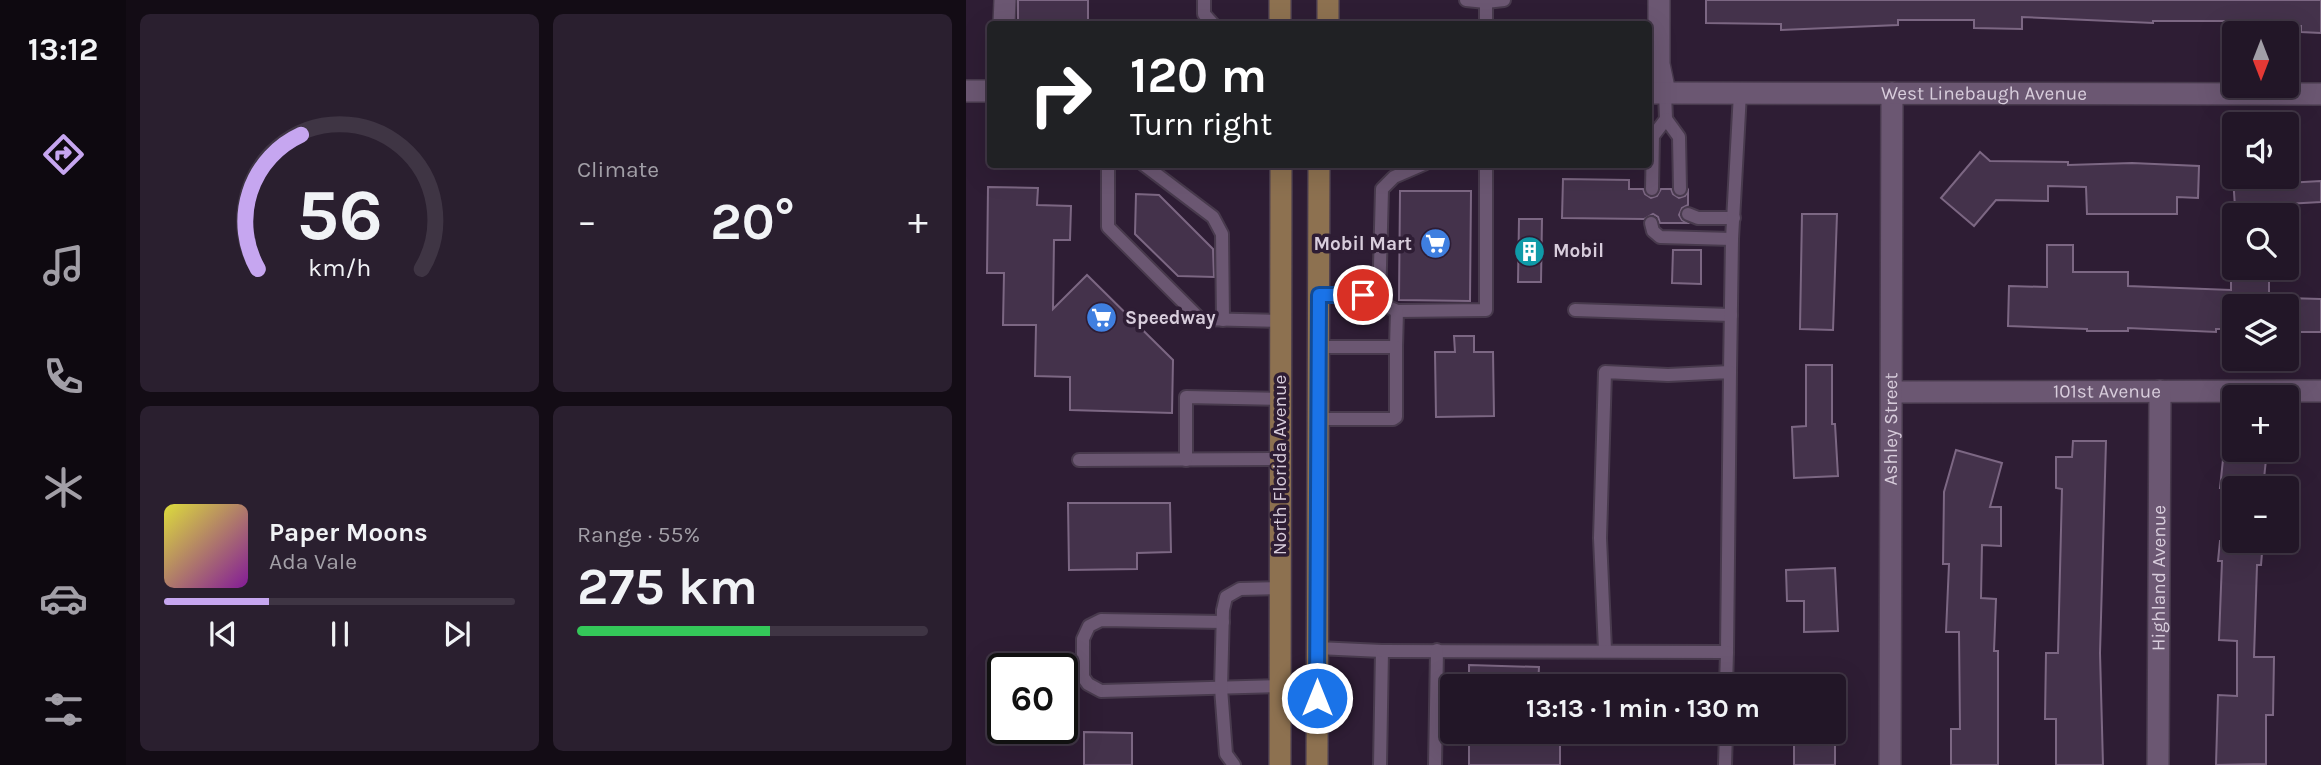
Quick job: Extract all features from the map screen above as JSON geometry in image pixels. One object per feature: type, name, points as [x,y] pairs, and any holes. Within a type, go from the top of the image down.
[{"type":"main road","points":[[1280,0],[1280,21]]},
{"type":"main road","points":[[1328,0],[1328,21]]},
{"type":"main road","name":"North Florida Avenue","points":[[1280,765],[1281,168]]},
{"type":"main road","name":"North Florida Avenue","points":[[1317,765],[1320,168]]},
{"type":"main road","points":[[1280,615],[1318,615]]},
{"type":"street","points":[[1004,21],[1005,0]]},
{"type":"street","points":[[1657,93],[1659,0]]},
{"type":"street","points":[[966,91],[987,91]]},
{"type":"street","name":"West Linebaugh Avenue","points":[[1657,93],[2321,94]]},
{"type":"street","name":"Ashley Street","points":[[1890,765],[1892,93]]},
{"type":"street","name":"Highland Avenue","points":[[2158,765],[2160,391]]},
{"type":"street","name":"101st Avenue","points":[[1892,392],[2321,391]]},
{"type":"lane","points":[[1204,0],[1205,19],[1208,21]]},
{"type":"lane","points":[[1466,0],[1504,0]]},
{"type":"lane","points":[[1486,1],[1486,21]]},
{"type":"lane","points":[[1657,93],[1666,119],[1679,137],[1679,189]]},
{"type":"lane","points":[[1726,674],[1732,239],[1740,93]]},
{"type":"lane","points":[[1652,189],[1653,136],[1666,119]]},
{"type":"lane","points":[[1108,168],[1108,227],[1200,319],[1280,321]]},
{"type":"lane","points":[[1148,168],[1213,217],[1222,234],[1223,320]]},
{"type":"lane","points":[[1379,303],[1382,189],[1394,177],[1415,168]]},
{"type":"lane","points":[[1319,295],[1363,295],[1397,311],[1486,310],[1486,168]]},
{"type":"lane","points":[[1688,214],[1698,218],[1734,218]]},
{"type":"lane","points":[[1651,223],[1653,231],[1660,237],[1732,239]]},
{"type":"lane","points":[[1575,310],[1731,315]]},
{"type":"lane","points":[[1318,419],[1396,417],[1397,311]]},
{"type":"lane","points":[[1319,347],[1396,347]]},
{"type":"lane","points":[[1605,650],[1600,538],[1605,372],[1668,375],[1730,372]]},
{"type":"lane","points":[[1186,460],[1186,397],[1280,399]]},
{"type":"lane","points":[[1079,460],[1280,459]]},
{"type":"lane","points":[[1234,765],[1226,754],[1221,688],[1223,610],[1226,597],[1240,589],[1280,588]]},
{"type":"lane","points":[[1223,622],[1101,620],[1089,626],[1083,639],[1083,677],[1088,684],[1101,691],[1280,686]]},
{"type":"lane","points":[[1317,648],[1382,651],[1727,652]]},
{"type":"lane","points":[[1435,765],[1437,650]]},
{"type":"lane","points":[[1380,765],[1382,651]]},
{"type":"lane","points":[[1725,765],[1726,744]]},
{"type":"building","points":[[1018,0],[1088,0],[1088,21],[1018,21]]},
{"type":"building","points":[[1706,0],[2321,0],[2321,33],[2301,32],[2300,21],[2153,23],[2022,17],[2022,29],[1974,28],[1974,20],[1898,20],[1898,25],[1781,30],[1781,24],[1706,23]]},
{"type":"building","points":[[1980,152],[1990,161],[2068,162],[2068,165],[2132,163],[2199,166],[2198,198],[2177,197],[2177,214],[2087,214],[2086,187],[2048,186],[2048,201],[1996,200],[1974,226],[1941,198]]},
{"type":"building","points":[[1563,179],[1629,180],[1629,189],[1643,189],[1651,198],[1657,196],[1661,189],[1671,189],[1679,198],[1685,196],[1688,191],[1688,205],[1682,208],[1679,215],[1687,223],[1660,223],[1658,217],[1653,214],[1644,219],[1562,218]]},
{"type":"building","points":[[2321,181],[2321,202],[2235,203],[2234,189],[2299,189],[2299,182]]},
{"type":"building","points":[[988,187],[1038,188],[1037,205],[1071,206],[1070,240],[1054,240],[1053,309],[1087,275],[1173,360],[1172,413],[1070,410],[1070,377],[1035,376],[1036,325],[1003,325],[1004,273],[987,273]]},
{"type":"building","points":[[1400,191],[1471,191],[1470,301],[1399,300]]},
{"type":"building","name":"Speedway","points":[[1136,194],[1159,195],[1213,249],[1214,277],[1178,276],[1135,234]]},
{"type":"building","points":[[1802,214],[1837,214],[1833,330],[1800,329]]},
{"type":"building","name":"Mobil","points":[[1519,219],[1542,219],[1541,282],[1518,282]]},
{"type":"building","points":[[2047,245],[2073,245],[2073,272],[2128,272],[2128,286],[2231,290],[2231,280],[2269,280],[2269,294],[2222,294],[2222,329],[2216,329],[2216,332],[2128,328],[2128,331],[2087,331],[2008,326],[2009,286],[2047,287]]},
{"type":"building","points":[[1673,250],[1701,250],[1701,284],[1672,283]]},
{"type":"building","points":[[2299,298],[2321,299],[2321,332],[2299,332]]},
{"type":"building","points":[[1454,336],[1474,336],[1474,352],[1493,352],[1494,416],[1436,417],[1435,352],[1455,352]]},
{"type":"building","points":[[1806,365],[1832,365],[1832,424],[1835,424],[1838,476],[1794,478],[1792,427],[1806,426]]},
{"type":"building","points":[[2073,441],[2106,441],[2100,653],[2103,765],[2056,765],[2056,719],[2045,719],[2046,653],[2058,653],[2062,489],[2056,488],[2056,457],[2072,457]]},
{"type":"building","points":[[1956,450],[2002,463],[1990,507],[2001,507],[2001,546],[1982,545],[1981,598],[1996,599],[1994,651],[1998,651],[1998,765],[1951,765],[1951,729],[1960,729],[1959,632],[1946,632],[1949,564],[1943,564],[1944,492]]},
{"type":"building","points":[[2223,462],[2266,462],[2264,476],[2222,476],[2220,488]]},
{"type":"building","points":[[1068,503],[1170,503],[1171,552],[1137,553],[1137,569],[1069,570]]},
{"type":"building","points":[[2220,541],[2222,553],[2262,553],[2261,565],[2257,565],[2254,657],[2274,657],[2273,715],[2266,715],[2266,764],[2216,765],[2218,695],[2237,696],[2237,641],[2219,640],[2222,561],[2218,561]]},
{"type":"building","points":[[1835,568],[1838,631],[1804,632],[1804,601],[1787,601],[1786,570]]},
{"type":"building","points":[[1469,665],[1539,667],[1539,674],[1469,674]]},
{"type":"building","points":[[1084,732],[1132,733],[1132,765],[1084,765]]},
{"type":"building","points":[[1469,744],[1560,744],[1560,765],[1469,765]]},
{"type":"building","points":[[1794,744],[1835,744],[1835,765],[1794,765]]},
{"type":"place","name":"Mobil Mart","points":[[1435,244]]},
{"type":"place","name":"Mobil","points":[[1530,251]]},
{"type":"place","name":"Speedway","points":[[1102,318]]},
{"type":"route","points":[[1317,698],[1319,295],[1363,295]]}]
